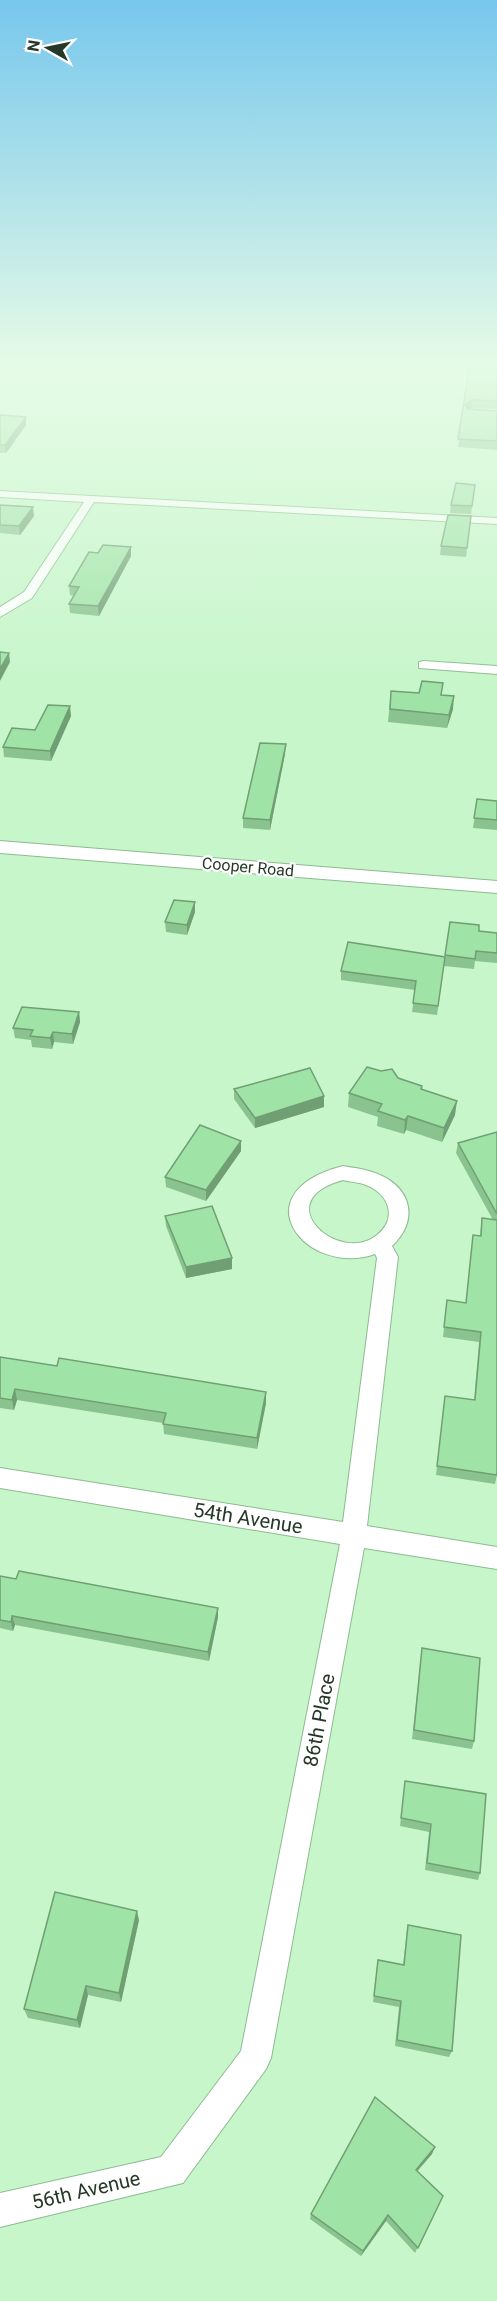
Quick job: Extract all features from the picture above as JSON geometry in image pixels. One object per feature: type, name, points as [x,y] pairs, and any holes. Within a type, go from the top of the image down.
[{"type":"street","points":[[0,494],[497,521]]},
{"type":"street","points":[[0,613],[28,595],[91,499]]},
{"type":"street","points":[[424,665],[497,670]]},
{"type":"street","name":"Cooper Road","points":[[0,847],[497,887]]},
{"type":"street","points":[[343,1173],[367,1176],[388,1187],[397,1198],[401,1210],[399,1223],[392,1235],[380,1244],[365,1249],[348,1250],[331,1247],[316,1240],[305,1229],[299,1217],[299,1204],[304,1193],[313,1183],[327,1176],[343,1173]]},
{"type":"street","name":"86th Place","points":[[171,2171],[255,2058],[354,1535],[388,1257],[380,1244]]},
{"type":"street","name":"54th Avenue","points":[[0,1478],[497,1558]]},
{"type":"street","name":"56th Avenue","points":[[0,2210],[171,2171]]},
{"type":"building","points":[[456,483],[475,485],[472,506],[451,505]]},
{"type":"building","points":[[0,505],[33,507],[19,526],[0,525]]},
{"type":"building","points":[[448,515],[471,516],[467,548],[441,546]]},
{"type":"building","points":[[103,545],[131,547],[98,606],[69,604],[79,587],[69,586],[89,552],[98,553]]},
{"type":"building","points":[[0,652],[9,653],[0,669]]},
{"type":"building","points":[[422,681],[443,683],[441,695],[454,696],[449,715],[390,709],[391,691],[419,693]]},
{"type":"building","points":[[48,705],[70,706],[50,751],[3,747],[12,728],[35,730]]},
{"type":"building","points":[[260,743],[286,744],[270,820],[243,818]]},
{"type":"building","points":[[477,799],[497,801],[497,820],[474,818]]},
{"type":"building","points":[[174,900],[195,902],[187,925],[165,922]]},
{"type":"building","points":[[450,922],[479,925],[479,931],[497,933],[497,953],[476,951],[475,959],[445,955]]},
{"type":"building","points":[[348,942],[445,957],[438,1006],[413,1003],[416,981],[341,971]]},
{"type":"building","points":[[22,1007],[79,1012],[72,1034],[53,1032],[50,1038],[30,1036],[33,1030],[13,1028]]},
{"type":"building","points":[[367,1067],[381,1071],[392,1069],[398,1078],[422,1086],[421,1089],[457,1101],[444,1128],[408,1116],[405,1120],[378,1111],[382,1104],[349,1093]]},
{"type":"building","points":[[310,1068],[324,1096],[255,1118],[234,1089]]},
{"type":"building","points":[[200,1125],[241,1141],[206,1190],[165,1177]]},
{"type":"building","points":[[497,1132],[497,1214],[458,1143]]},
{"type":"building","points":[[212,1206],[232,1258],[186,1267],[165,1216]]},
{"type":"building","points":[[482,1218],[497,1220],[497,1475],[437,1466],[445,1396],[475,1400],[481,1332],[444,1327],[447,1300],[466,1303],[473,1235],[481,1236]]},
{"type":"building","points":[[0,1357],[57,1366],[59,1358],[266,1392],[257,1438],[163,1424],[166,1413],[15,1389],[12,1400],[0,1398]]},
{"type":"building","points":[[19,1571],[218,1608],[208,1652],[12,1616],[11,1622],[0,1620],[0,1576],[16,1579]]},
{"type":"building","points":[[422,1648],[480,1658],[474,1741],[414,1730]]},
{"type":"building","points":[[405,1781],[486,1794],[480,1873],[427,1863],[431,1824],[401,1818]]},
{"type":"building","points":[[55,1892],[137,1911],[119,1993],[86,1986],[77,2020],[24,2009]]},
{"type":"building","points":[[408,1925],[461,1935],[452,2051],[397,2040],[401,2001],[374,1996],[378,1960],[404,1965]]},
{"type":"building","points":[[375,2097],[435,2147],[416,2170],[443,2196],[418,2248],[388,2215],[363,2251],[311,2214]]}]
